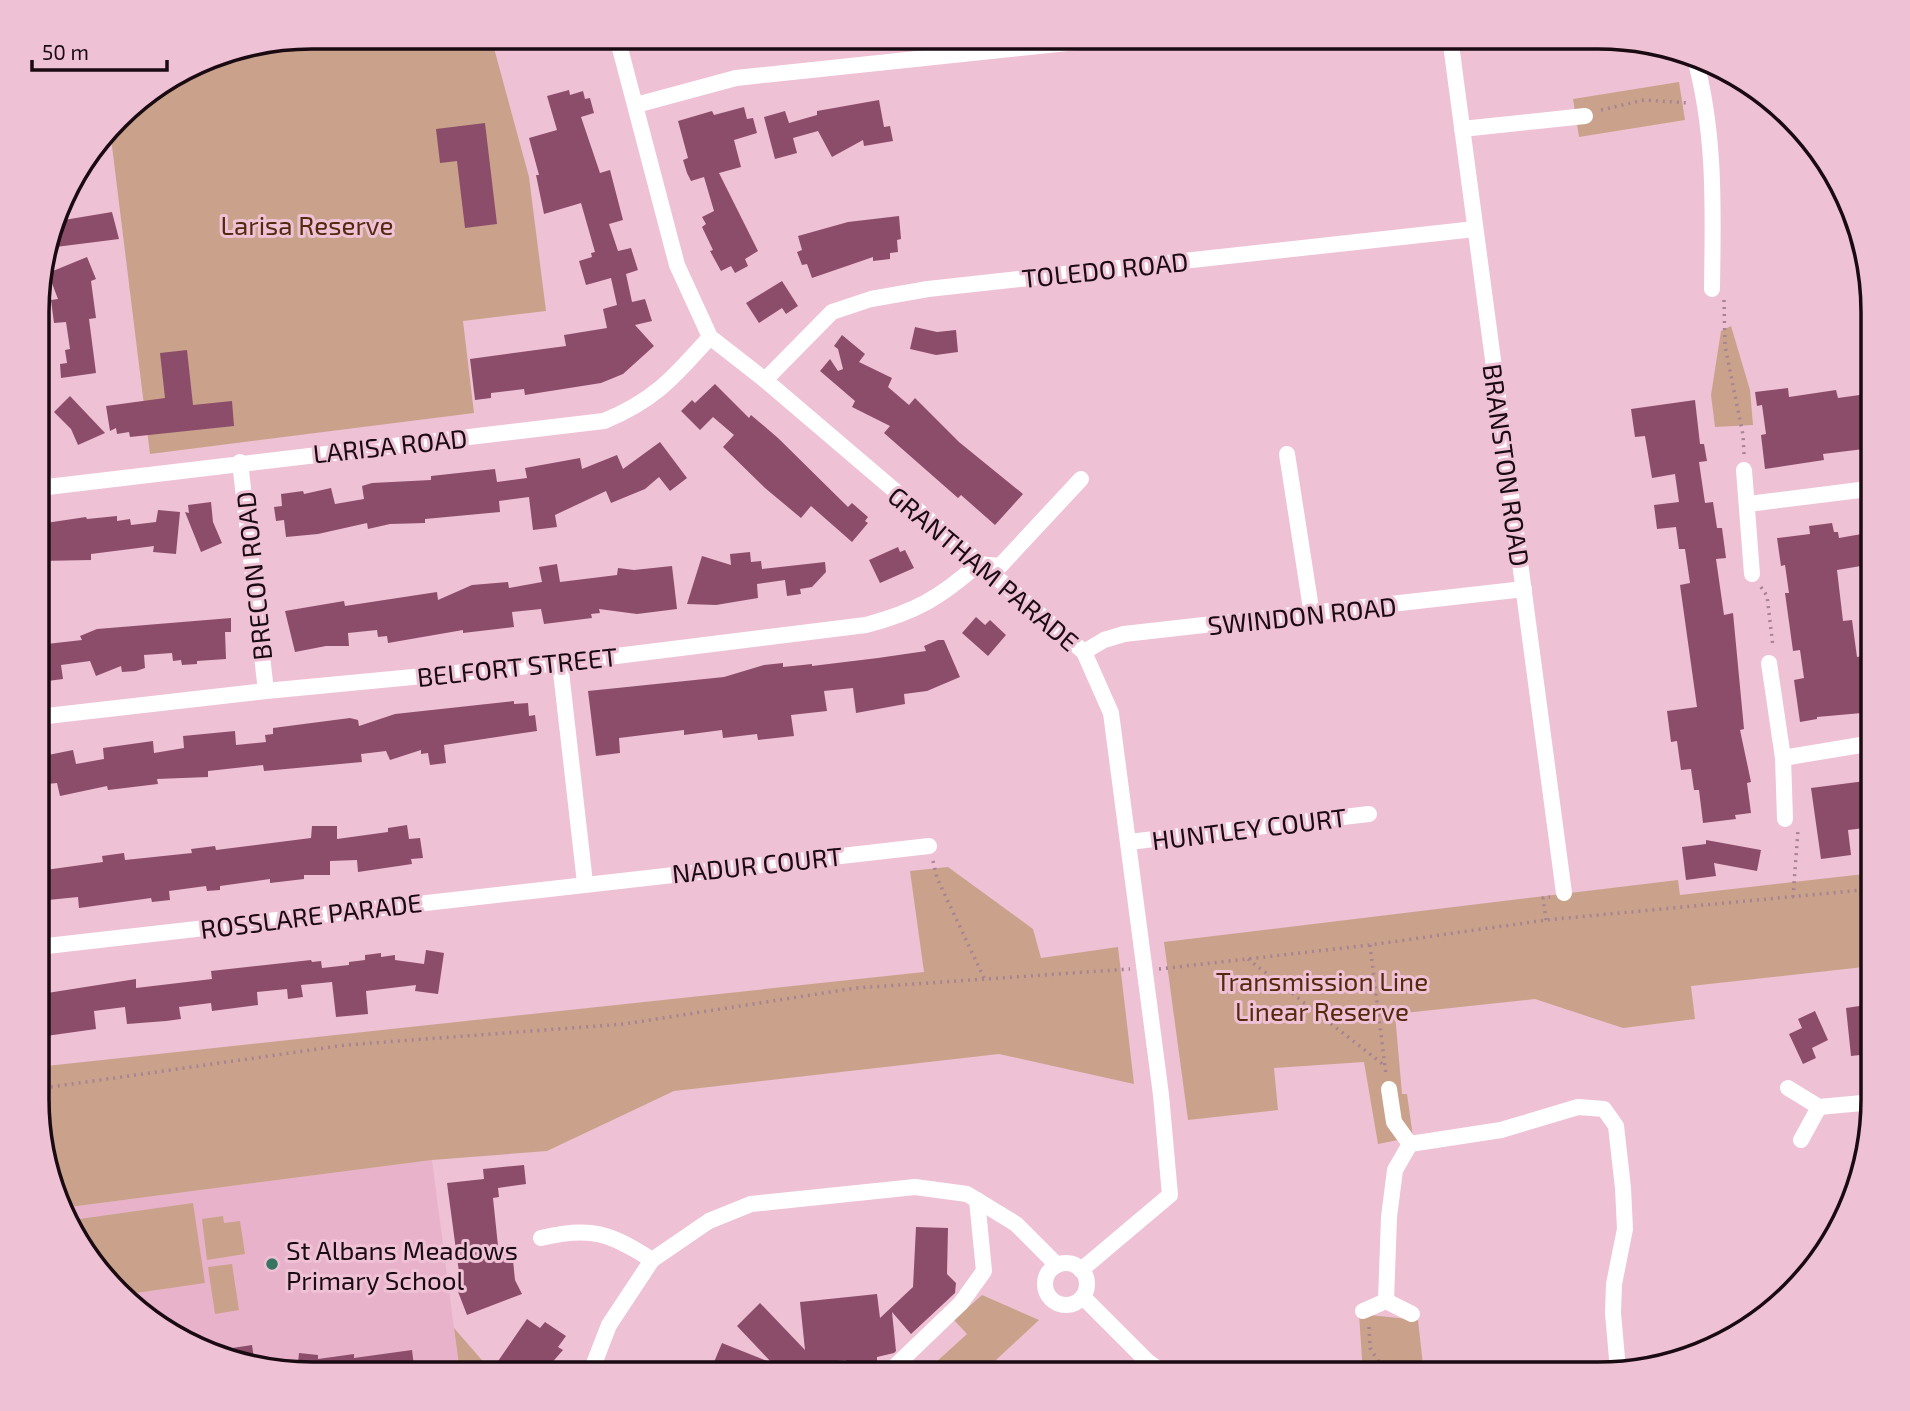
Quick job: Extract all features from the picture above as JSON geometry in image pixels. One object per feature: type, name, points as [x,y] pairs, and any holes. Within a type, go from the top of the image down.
[{"type":"street","name":"GRANTHAM PARADE","points":[[620,49],[677,265],[710,337],[765,380],[1084,652],[1111,713],[1161,1095],[1170,1195],[1081,1270]]},
{"type":"street","points":[[636,105],[736,78],[1011,49]]},
{"type":"street","name":"BRANSTON ROAD","points":[[1452,49],[1564,894]]},
{"type":"street","points":[[1697,68],[1706,103],[1713,164],[1712,289]]},
{"type":"street","points":[[1462,129],[1586,116]]},
{"type":"street","name":"TOLEDO ROAD","points":[[765,380],[832,312],[871,299],[928,289],[1475,229]]},
{"type":"street","name":"LARISA ROAD","points":[[49,486],[604,421],[636,408],[662,390],[710,337]]},
{"type":"street","points":[[1287,454],[1312,615]]},
{"type":"street","name":"BRECON ROAD","points":[[240,462],[266,691]]},
{"type":"street","points":[[1744,470],[1752,574]]},
{"type":"street","points":[[978,564],[1000,566],[1081,479]]},
{"type":"street","points":[[1748,504],[1861,490]]},
{"type":"street","name":"BELFORT STREET","points":[[49,716],[266,691],[560,663],[866,625],[896,617],[930,603],[978,564]]},
{"type":"street","name":"SWINDON ROAD","points":[[1084,652],[1104,640],[1124,634],[1312,615],[1524,589]]},
{"type":"street","points":[[560,663],[585,883]]},
{"type":"street","points":[[1769,663],[1783,758],[1785,819]]},
{"type":"street","points":[[1783,758],[1861,745]]},
{"type":"street","name":"HUNTLEY COURT","points":[[1129,842],[1369,814]]},
{"type":"street","name":"NADUR COURT","points":[[585,883],[929,846]]},
{"type":"street","name":"ROSSLARE PARADE","points":[[49,946],[585,883]]},
{"type":"street","points":[[1788,1088],[1819,1107],[1861,1103]]},
{"type":"street","points":[[1388,1089],[1394,1122],[1410,1144]]},
{"type":"street","points":[[1410,1144],[1501,1130],[1578,1107],[1604,1109],[1616,1126],[1623,1188],[1625,1229],[1614,1284],[1613,1313],[1617,1361]]},
{"type":"street","points":[[1801,1140],[1819,1107]]},
{"type":"street","points":[[1366,1318],[1387,1301],[1389,1217],[1395,1170],[1410,1144]]},
{"type":"street","points":[[595,1362],[610,1325],[652,1260],[709,1221],[751,1204],[915,1187],[967,1194],[1016,1224],[1057,1265]]},
{"type":"street","points":[[900,1362],[961,1303],[984,1271],[977,1200]]},
{"type":"street","points":[[541,1238],[573,1230],[601,1234],[623,1242],[652,1260]]},
{"type":"street","points":[[1072,1264],[1081,1270],[1087,1283],[1083,1297],[1077,1302],[1063,1305],[1050,1299],[1045,1285],[1046,1278],[1057,1265],[1072,1264]]},
{"type":"street","points":[[1083,1297],[1148,1362]]},
{"type":"street","points":[[1387,1301],[1412,1314]]},
{"type":"path","points":[[1586,116],[1617,104],[1644,100],[1706,103]]},
{"type":"path","points":[[1712,289],[1725,300],[1725,346],[1743,435],[1744,470]]},
{"type":"path","points":[[1752,574],[1767,596],[1774,652],[1769,663]]},
{"type":"path","points":[[1785,819],[1799,831],[1793,897]]},
{"type":"path","points":[[929,846],[937,878],[984,978]]},
{"type":"path","points":[[1155,970],[1370,945],[1546,920],[1861,891]]},
{"type":"path","points":[[1370,945],[1388,1089]]},
{"type":"path","points":[[1248,959],[1384,1065]]},
{"type":"path","points":[[49,1087],[345,1045],[624,1024],[856,988],[1134,969]]},
{"type":"path","points":[[1366,1318],[1370,1348],[1379,1362]]},
{"type":"shaded area","name":"St Albans Meadows Primary School","points":[[432,1160],[458,1362],[277,1360],[211,1342],[180,1327],[138,1297],[103,1259],[72,1207]]},
{"type":"green space","name":"Larisa Reserve","points":[[312,49],[494,49],[529,177],[546,311],[463,321],[474,413],[150,454],[111,141],[114,138],[138,114],[180,84],[227,63],[260,54]]},
{"type":"green space","points":[[1679,82],[1685,120],[1579,137],[1573,99]]},
{"type":"green space","points":[[1731,326],[1750,390],[1753,425],[1715,427],[1711,395],[1721,331]]},
{"type":"green space","points":[[948,867],[1033,929],[1041,958],[1118,947],[1134,1084],[999,1054],[674,1091],[547,1151],[432,1160],[72,1207],[69,1200],[51,1134],[49,1066],[924,972],[910,871]]},
{"type":"green space","name":"Transmission Line Linear Reserve","points":[[1861,874],[1861,967],[1691,986],[1695,1019],[1623,1028],[1535,999],[1395,1014],[1402,1094],[1407,1094],[1413,1137],[1378,1144],[1364,1062],[1274,1068],[1278,1110],[1188,1120],[1164,942],[1678,880],[1680,895]]},
{"type":"green space","points":[[193,1203],[205,1283],[134,1293],[103,1259],[78,1219]]},
{"type":"green space","points":[[223,1216],[224,1223],[240,1221],[245,1254],[207,1260],[202,1219]]},
{"type":"green space","points":[[232,1264],[239,1310],[215,1314],[208,1267]]},
{"type":"green space","points":[[982,1295],[1039,1320],[994,1362],[936,1362],[967,1334],[954,1320]]},
{"type":"green space","points":[[1359,1314],[1418,1320],[1423,1362],[1362,1362]]},
{"type":"green space","points":[[454,1328],[484,1362],[459,1362]]},
{"type":"building","points":[[569,90],[570,95],[583,91],[585,99],[590,98],[594,113],[581,117],[600,173],[610,170],[623,220],[609,224],[618,251],[631,248],[638,270],[626,274],[632,302],[645,299],[652,321],[635,325],[654,346],[623,374],[601,383],[525,395],[524,389],[491,393],[491,398],[475,400],[470,359],[566,346],[564,335],[607,328],[603,309],[617,305],[611,278],[586,285],[579,261],[592,257],[591,253],[595,252],[581,203],[544,214],[536,175],[539,175],[529,138],[557,130],[547,96]]},
{"type":"building","points":[[879,100],[884,127],[890,126],[893,141],[864,146],[863,140],[832,157],[818,131],[793,138],[797,153],[775,159],[764,117],[785,111],[789,123],[817,115],[817,111]]},
{"type":"building","points":[[744,107],[747,119],[753,118],[757,133],[734,140],[741,167],[719,173],[758,251],[745,259],[748,266],[735,273],[731,266],[721,271],[710,251],[713,250],[702,227],[706,224],[702,217],[714,211],[704,177],[691,181],[687,173],[683,160],[688,158],[678,121],[712,111],[714,115]]},
{"type":"building","points":[[485,123],[497,224],[465,228],[457,161],[440,163],[436,129]]},
{"type":"building","points":[[112,212],[119,239],[57,247],[66,220]]},
{"type":"building","points":[[899,216],[901,239],[897,240],[898,252],[890,253],[890,259],[873,261],[873,257],[812,278],[807,264],[802,265],[797,252],[802,250],[798,236],[848,222]]},
{"type":"building","points":[[87,257],[96,279],[91,281],[96,318],[89,319],[96,373],[61,378],[60,364],[67,363],[65,350],[70,349],[66,322],[54,323],[51,300],[58,299],[51,280],[52,271]]},
{"type":"building","points":[[782,281],[798,306],[786,314],[782,308],[759,323],[746,303]]},
{"type":"building","points":[[915,327],[937,332],[956,330],[958,352],[936,355],[910,349]]},
{"type":"building","points":[[842,335],[865,354],[859,362],[892,378],[888,387],[909,405],[915,398],[959,442],[1023,494],[995,525],[961,495],[958,498],[884,433],[890,426],[852,407],[855,401],[820,371],[830,359],[838,371],[843,369],[838,349],[834,346]]},
{"type":"building","points":[[187,350],[193,405],[232,401],[234,426],[130,437],[129,432],[117,434],[116,428],[110,431],[106,406],[165,398],[160,353]]},
{"type":"building","points":[[715,384],[749,418],[751,415],[778,438],[848,507],[852,503],[868,517],[865,521],[868,523],[852,542],[811,506],[801,518],[765,488],[723,447],[734,435],[713,417],[700,430],[681,411],[692,400],[695,403]]},
{"type":"building","points":[[1788,388],[1789,397],[1836,390],[1838,398],[1861,395],[1861,449],[1823,454],[1824,460],[1765,469],[1761,435],[1766,434],[1762,405],[1757,406],[1755,392]]},
{"type":"building","points":[[70,396],[105,433],[78,445],[71,429],[54,412]]},
{"type":"building","points":[[1695,400],[1700,444],[1704,444],[1707,461],[1699,462],[1705,503],[1713,502],[1717,528],[1722,528],[1726,558],[1716,559],[1724,615],[1733,613],[1744,729],[1740,730],[1751,782],[1747,783],[1751,813],[1735,815],[1736,819],[1703,823],[1699,790],[1694,790],[1691,769],[1681,770],[1677,741],[1671,742],[1667,711],[1697,707],[1680,585],[1690,583],[1685,549],[1679,549],[1676,527],[1657,529],[1654,505],[1679,502],[1675,474],[1652,478],[1645,436],[1635,437],[1631,409]]},
{"type":"building","points":[[660,442],[687,478],[670,491],[659,477],[645,489],[611,503],[606,491],[555,515],[557,527],[533,530],[529,497],[499,501],[500,512],[425,519],[425,523],[390,524],[368,529],[367,523],[318,534],[286,537],[284,520],[276,521],[274,507],[282,506],[281,494],[303,491],[304,494],[331,488],[335,504],[364,499],[362,486],[372,483],[431,480],[431,476],[495,469],[497,482],[527,478],[525,468],[580,458],[582,469],[617,455],[623,469]]},
{"type":"building","points":[[211,502],[213,522],[222,543],[201,552],[185,512],[189,513],[188,505]]},
{"type":"building","points":[[158,510],[180,512],[176,554],[153,552],[154,546],[91,554],[91,560],[49,561],[49,523],[117,516],[117,521],[130,519],[131,525],[156,522]]},
{"type":"building","points":[[1832,523],[1839,538],[1861,534],[1861,566],[1837,570],[1843,621],[1852,620],[1857,657],[1861,656],[1861,713],[1817,717],[1800,722],[1794,680],[1804,678],[1800,650],[1793,651],[1785,593],[1789,593],[1777,538],[1810,534],[1809,526]]},
{"type":"building","points":[[898,547],[900,552],[905,550],[914,568],[880,583],[869,560]]},
{"type":"building","points":[[750,552],[751,562],[761,561],[762,569],[825,562],[826,572],[812,587],[800,589],[801,594],[787,596],[785,580],[757,584],[758,598],[716,605],[687,604],[702,556],[731,565],[730,554]]},
{"type":"building","points":[[557,564],[560,582],[617,575],[618,568],[634,570],[672,566],[677,609],[637,614],[599,609],[600,613],[591,614],[592,618],[544,624],[541,609],[512,612],[514,627],[463,633],[463,630],[388,643],[387,636],[378,637],[377,630],[348,633],[349,646],[326,646],[295,652],[285,611],[344,601],[345,606],[437,592],[438,600],[472,585],[508,582],[509,588],[542,582],[539,567]]},
{"type":"building","points":[[976,617],[985,625],[990,620],[1006,635],[988,656],[962,633]]},
{"type":"building","points":[[231,618],[231,632],[225,632],[226,659],[182,665],[181,660],[173,661],[172,653],[144,655],[145,668],[122,672],[121,666],[96,676],[90,661],[61,665],[63,679],[49,681],[49,644],[82,640],[80,636],[97,629]]},
{"type":"building","points":[[944,640],[960,677],[927,691],[904,694],[905,704],[856,713],[853,688],[824,691],[827,711],[791,715],[794,736],[758,740],[757,734],[723,738],[722,730],[684,735],[684,730],[619,738],[620,753],[596,756],[588,691],[724,677],[764,665],[783,663],[783,667],[812,666],[878,658],[926,651],[924,646]]},
{"type":"building","points":[[514,701],[514,704],[528,703],[529,716],[535,715],[537,731],[444,745],[446,763],[430,765],[428,753],[421,754],[421,750],[390,760],[386,751],[361,754],[362,762],[264,771],[263,765],[208,771],[208,777],[157,779],[158,784],[108,790],[107,786],[60,796],[57,783],[49,784],[49,755],[73,750],[76,764],[104,759],[103,748],[153,741],[154,753],[184,748],[183,736],[235,731],[236,745],[266,742],[265,735],[273,734],[273,728],[350,718],[358,720],[359,726],[395,714]]},
{"type":"building","points":[[1861,782],[1861,828],[1848,830],[1851,855],[1821,859],[1811,788]]},
{"type":"building","points":[[407,825],[409,839],[420,838],[423,858],[411,859],[412,864],[358,872],[357,860],[330,861],[330,875],[304,875],[304,879],[270,883],[270,879],[220,886],[220,890],[207,891],[206,886],[169,891],[170,900],[152,902],[151,898],[79,908],[78,897],[49,900],[49,869],[103,862],[102,856],[124,853],[125,860],[192,853],[191,849],[215,846],[216,850],[311,838],[312,826],[337,826],[337,839],[388,832],[388,828]]},
{"type":"building","points":[[1706,840],[1761,850],[1757,871],[1714,863],[1716,876],[1686,880],[1682,847],[1706,844]]},
{"type":"building","points":[[426,950],[444,953],[438,994],[415,991],[416,985],[366,991],[368,1014],[336,1017],[332,982],[301,985],[303,997],[288,999],[287,989],[257,992],[258,1005],[212,1011],[211,1003],[179,1007],[181,1019],[166,1021],[127,1024],[125,1007],[94,1011],[96,1029],[49,1036],[49,993],[136,979],[136,988],[212,979],[211,971],[311,960],[321,961],[322,968],[349,965],[349,962],[365,960],[365,955],[381,953],[381,957],[395,955],[395,960],[424,964]]},
{"type":"building","points":[[1861,1006],[1861,1068],[1860,1055],[1851,1056],[1846,1008]]},
{"type":"building","points":[[1815,1011],[1828,1040],[1812,1048],[1816,1058],[1803,1064],[1789,1034],[1802,1028],[1798,1019]]},
{"type":"building","points":[[524,1165],[526,1184],[498,1188],[499,1197],[493,1198],[498,1246],[501,1251],[512,1250],[515,1280],[522,1294],[467,1315],[457,1289],[461,1287],[447,1183],[484,1179],[483,1169]]},
{"type":"building","points":[[916,1227],[948,1228],[947,1274],[956,1283],[955,1293],[911,1334],[892,1312],[896,1351],[877,1357],[877,1362],[771,1362],[737,1326],[760,1303],[805,1350],[800,1302],[877,1294],[880,1318],[913,1287]]},
{"type":"building","points":[[527,1319],[540,1328],[545,1322],[566,1336],[558,1347],[563,1350],[552,1362],[497,1362]]},
{"type":"building","points":[[722,1343],[770,1362],[714,1362]]},
{"type":"building","points":[[252,1345],[254,1355],[244,1353],[229,1349]]},
{"type":"building","points":[[412,1350],[414,1362],[298,1361],[299,1353],[318,1355],[318,1359],[354,1354],[354,1358]]},
{"type":"place","name":"St Albans Meadows Primary School","points":[[272,1264]]}]
